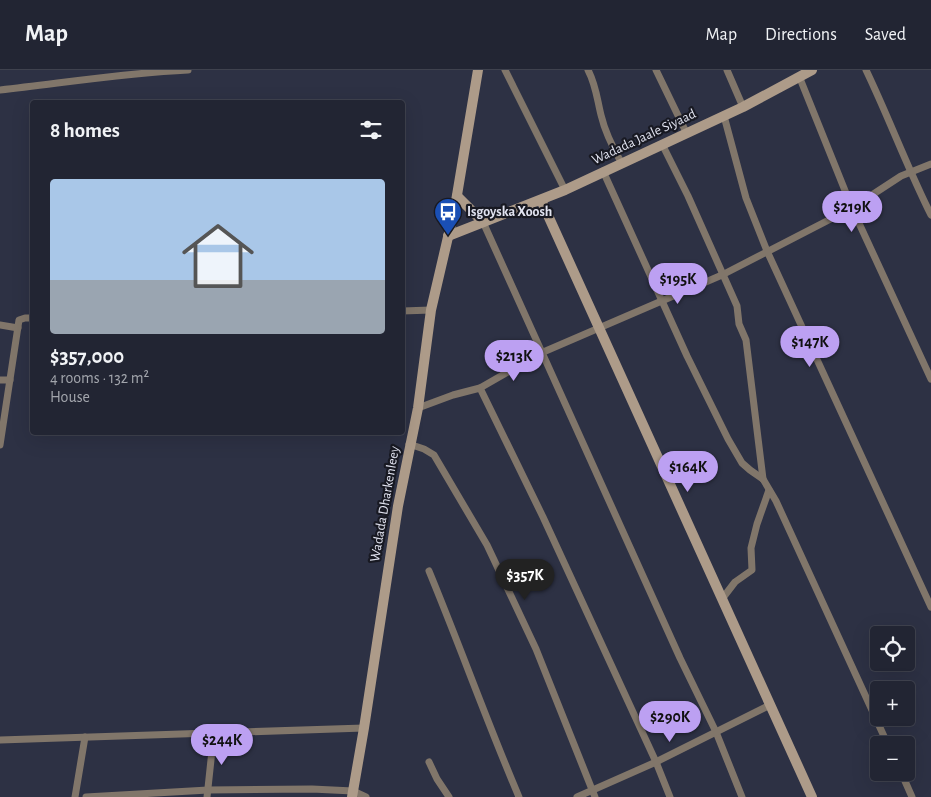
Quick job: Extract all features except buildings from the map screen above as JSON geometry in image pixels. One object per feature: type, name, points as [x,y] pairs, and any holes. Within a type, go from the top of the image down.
[{"type":"main road","name":"Wadada Dharkenleey","points":[[353,794],[398,506],[418,408],[431,310],[457,196],[478,70]]},
{"type":"main road","name":"Wadada Jaale Siyaad","points":[[448,236],[564,190],[743,107],[805,72]]},
{"type":"main road","points":[[457,196],[483,222]]},
{"type":"main road","points":[[541,200],[812,797]]},
{"type":"street","points":[[0,90],[68,83],[150,71],[188,70]]},
{"type":"street","points":[[505,70],[564,190]]},
{"type":"street","points":[[588,70],[593,78],[604,124],[613,148],[621,162]]},
{"type":"street","points":[[656,70],[686,132]]},
{"type":"street","points":[[727,70],[743,107]]},
{"type":"street","points":[[866,70],[910,172],[931,215]]},
{"type":"street","points":[[805,72],[852,208],[931,379]]},
{"type":"street","points":[[724,116],[746,198],[767,251],[931,607]]},
{"type":"street","points":[[662,144],[688,196],[722,275],[734,296],[739,324],[746,340],[764,479],[884,736]]},
{"type":"street","points":[[418,408],[480,388],[541,353],[722,275],[852,208],[889,183],[931,164]]},
{"type":"street","points":[[603,171],[688,356],[735,452],[750,470],[764,479]]},
{"type":"street","points":[[483,222],[680,658],[716,732],[742,797]]},
{"type":"street","points":[[405,311],[431,310]]},
{"type":"street","points":[[0,445],[19,320],[30,318]]},
{"type":"street","points":[[0,325],[18,328]]},
{"type":"street","points":[[0,380],[10,380]]},
{"type":"street","points":[[480,388],[543,517],[656,762],[670,797]]},
{"type":"street","points":[[410,444],[434,455],[486,545],[536,650],[593,793]]},
{"type":"street","points":[[722,599],[735,582],[752,570],[751,548],[759,517],[769,490]]},
{"type":"street","points":[[429,571],[519,797]]},
{"type":"street","points":[[577,797],[593,793],[770,705]]},
{"type":"street","points":[[0,740],[364,728]]},
{"type":"street","points":[[208,794],[214,732]]},
{"type":"street","points":[[75,797],[85,736]]},
{"type":"street","points":[[429,762],[449,797]]},
{"type":"street","points":[[905,781],[912,797]]},
{"type":"street","points":[[86,797],[312,789],[366,797]]},
{"type":"place","name":"Isgoyska Xoosh","points":[[448,236]]}]
